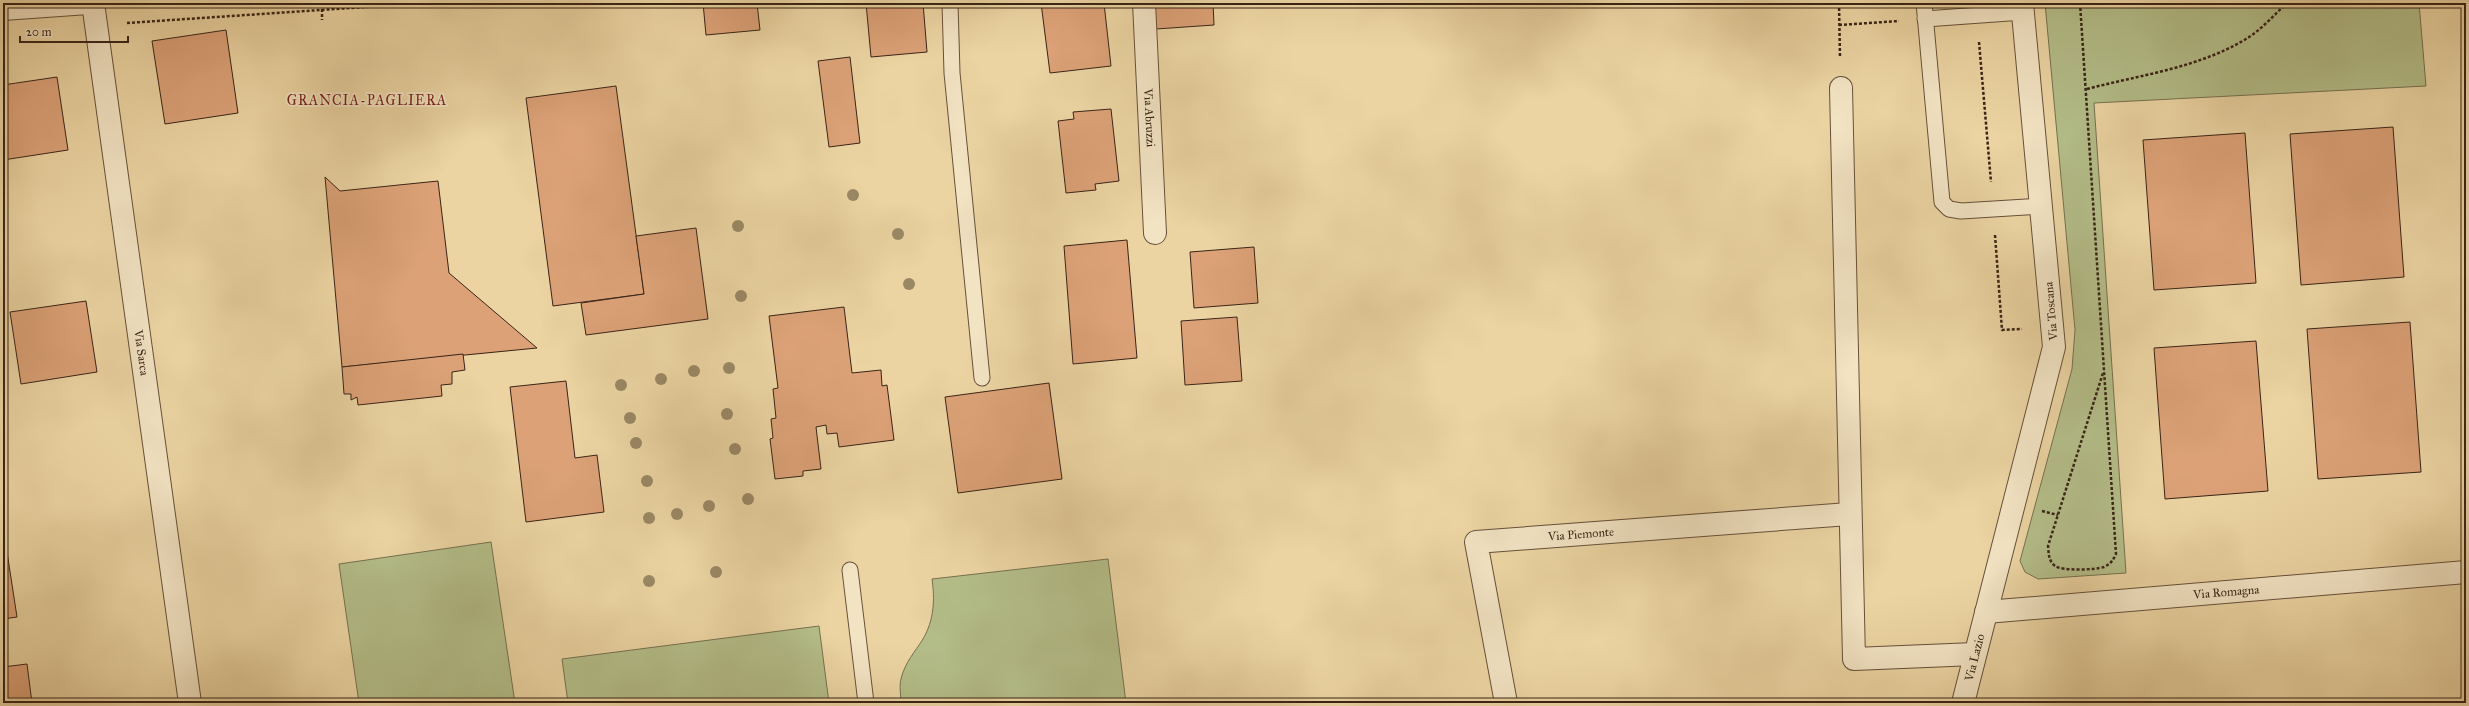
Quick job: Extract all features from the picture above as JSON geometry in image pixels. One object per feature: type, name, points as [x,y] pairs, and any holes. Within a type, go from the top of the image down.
[{"type":"street","points":[[3,9],[88,3]]},
{"type":"street","name":"Via Sarca","points":[[94,3],[190,703]]},
{"type":"street","name":"Via Abruzzi","points":[[1144,3],[1155,233]]},
{"type":"street","name":"Via Toscana","points":[[1986,612],[2054,347],[2042,206],[2022,7]]},
{"type":"street","points":[[1841,88],[1854,658],[1975,654]]},
{"type":"street","name":"Via Piemonte","points":[[1506,703],[1476,542],[1850,514]]},
{"type":"street","name":"Via Romagna","points":[[1986,612],[2466,572]]},
{"type":"street","name":"Via Lazio","points":[[1963,703],[1986,612]]},
{"type":"lane","points":[[950,3],[952,73],[982,378]]},
{"type":"lane","points":[[1924,3],[1942,202],[1949,209],[1961,211],[2042,206]]},
{"type":"lane","points":[[1925,19],[1976,15],[2022,7]]},
{"type":"lane","points":[[850,570],[866,703]]},
{"type":"path","points":[[96,25],[425,3]]},
{"type":"path","points":[[1839,3],[1841,88]]},
{"type":"path","points":[[2080,3],[2087,89],[2103,373],[2116,554],[2111,563],[2102,568],[2062,570],[2054,565],[2049,558],[2048,546],[2103,373]]},
{"type":"path","points":[[2087,89],[2184,66],[2218,54],[2248,38],[2287,3]]},
{"type":"path","points":[[322,9],[322,20]]},
{"type":"path","points":[[1976,15],[2002,330],[2023,328],[2023,336]]},
{"type":"path","points":[[1839,25],[1925,19]]},
{"type":"path","points":[[2040,510],[2058,515]]},
{"type":"green space","points":[[2045,3],[2419,3],[2426,86],[2094,103],[2126,573],[2038,579],[2025,572],[2020,561],[2072,369],[2075,330]]},
{"type":"green space","points":[[491,542],[515,703],[359,703],[339,564]]},
{"type":"green space","points":[[1108,559],[1126,703],[901,703],[900,685],[903,673],[908,662],[927,632],[933,610],[932,579]]},
{"type":"green space","points":[[819,626],[829,703],[568,703],[562,659]]},
{"type":"building","points":[[703,3],[757,3],[760,30],[706,35]]},
{"type":"building","points":[[866,3],[923,3],[927,52],[871,57]]},
{"type":"building","points":[[1041,3],[1104,3],[1111,66],[1050,73]]},
{"type":"building","points":[[1154,3],[1213,3],[1214,25],[1156,29]]},
{"type":"building","points":[[226,30],[238,113],[165,124],[152,41]]},
{"type":"building","points":[[850,57],[860,143],[829,147],[818,61]]},
{"type":"building","points":[[57,77],[68,150],[3,160],[3,85]]},
{"type":"building","points":[[616,86],[644,294],[553,306],[526,98]]},
{"type":"building","points":[[1111,109],[1119,181],[1095,184],[1096,190],[1066,193],[1058,121],[1074,119],[1073,112]]},
{"type":"building","points":[[2393,127],[2404,277],[2301,285],[2290,134]]},
{"type":"building","points":[[2245,133],[2256,283],[2154,290],[2143,140]]},
{"type":"building","points":[[325,177],[340,191],[438,181],[449,273],[537,348],[342,367]]},
{"type":"building","points":[[696,228],[708,319],[586,335],[581,303],[644,294],[636,236]]},
{"type":"building","points":[[1127,240],[1137,358],[1073,364],[1064,246]]},
{"type":"building","points":[[1254,247],[1258,303],[1194,308],[1190,252]]},
{"type":"building","points":[[86,301],[97,372],[21,384],[10,312]]},
{"type":"building","points":[[844,307],[852,373],[881,370],[882,386],[887,385],[894,440],[839,447],[837,433],[827,434],[826,425],[816,427],[821,469],[803,471],[803,476],[775,479],[770,439],[773,438],[771,419],[776,418],[773,389],[778,388],[769,316]]},
{"type":"building","points":[[1237,317],[1242,381],[1185,385],[1181,321]]},
{"type":"building","points":[[2410,322],[2421,472],[2318,479],[2307,329]]},
{"type":"building","points":[[2256,341],[2268,491],[2165,499],[2154,348]]},
{"type":"building","points":[[463,354],[465,370],[452,372],[452,384],[441,385],[442,396],[358,405],[357,397],[351,400],[351,394],[344,394],[342,367]]},
{"type":"building","points":[[566,381],[575,458],[597,455],[604,512],[526,522],[510,387]]},
{"type":"building","points":[[1049,383],[1062,479],[958,493],[945,397]]},
{"type":"building","points":[[3,526],[17,617],[3,619]]},
{"type":"building","points":[[27,664],[32,703],[3,703],[3,667]]},
{"type":"district","name":"GRANCIA-PAGLIERA","points":[[367,100]]}]
